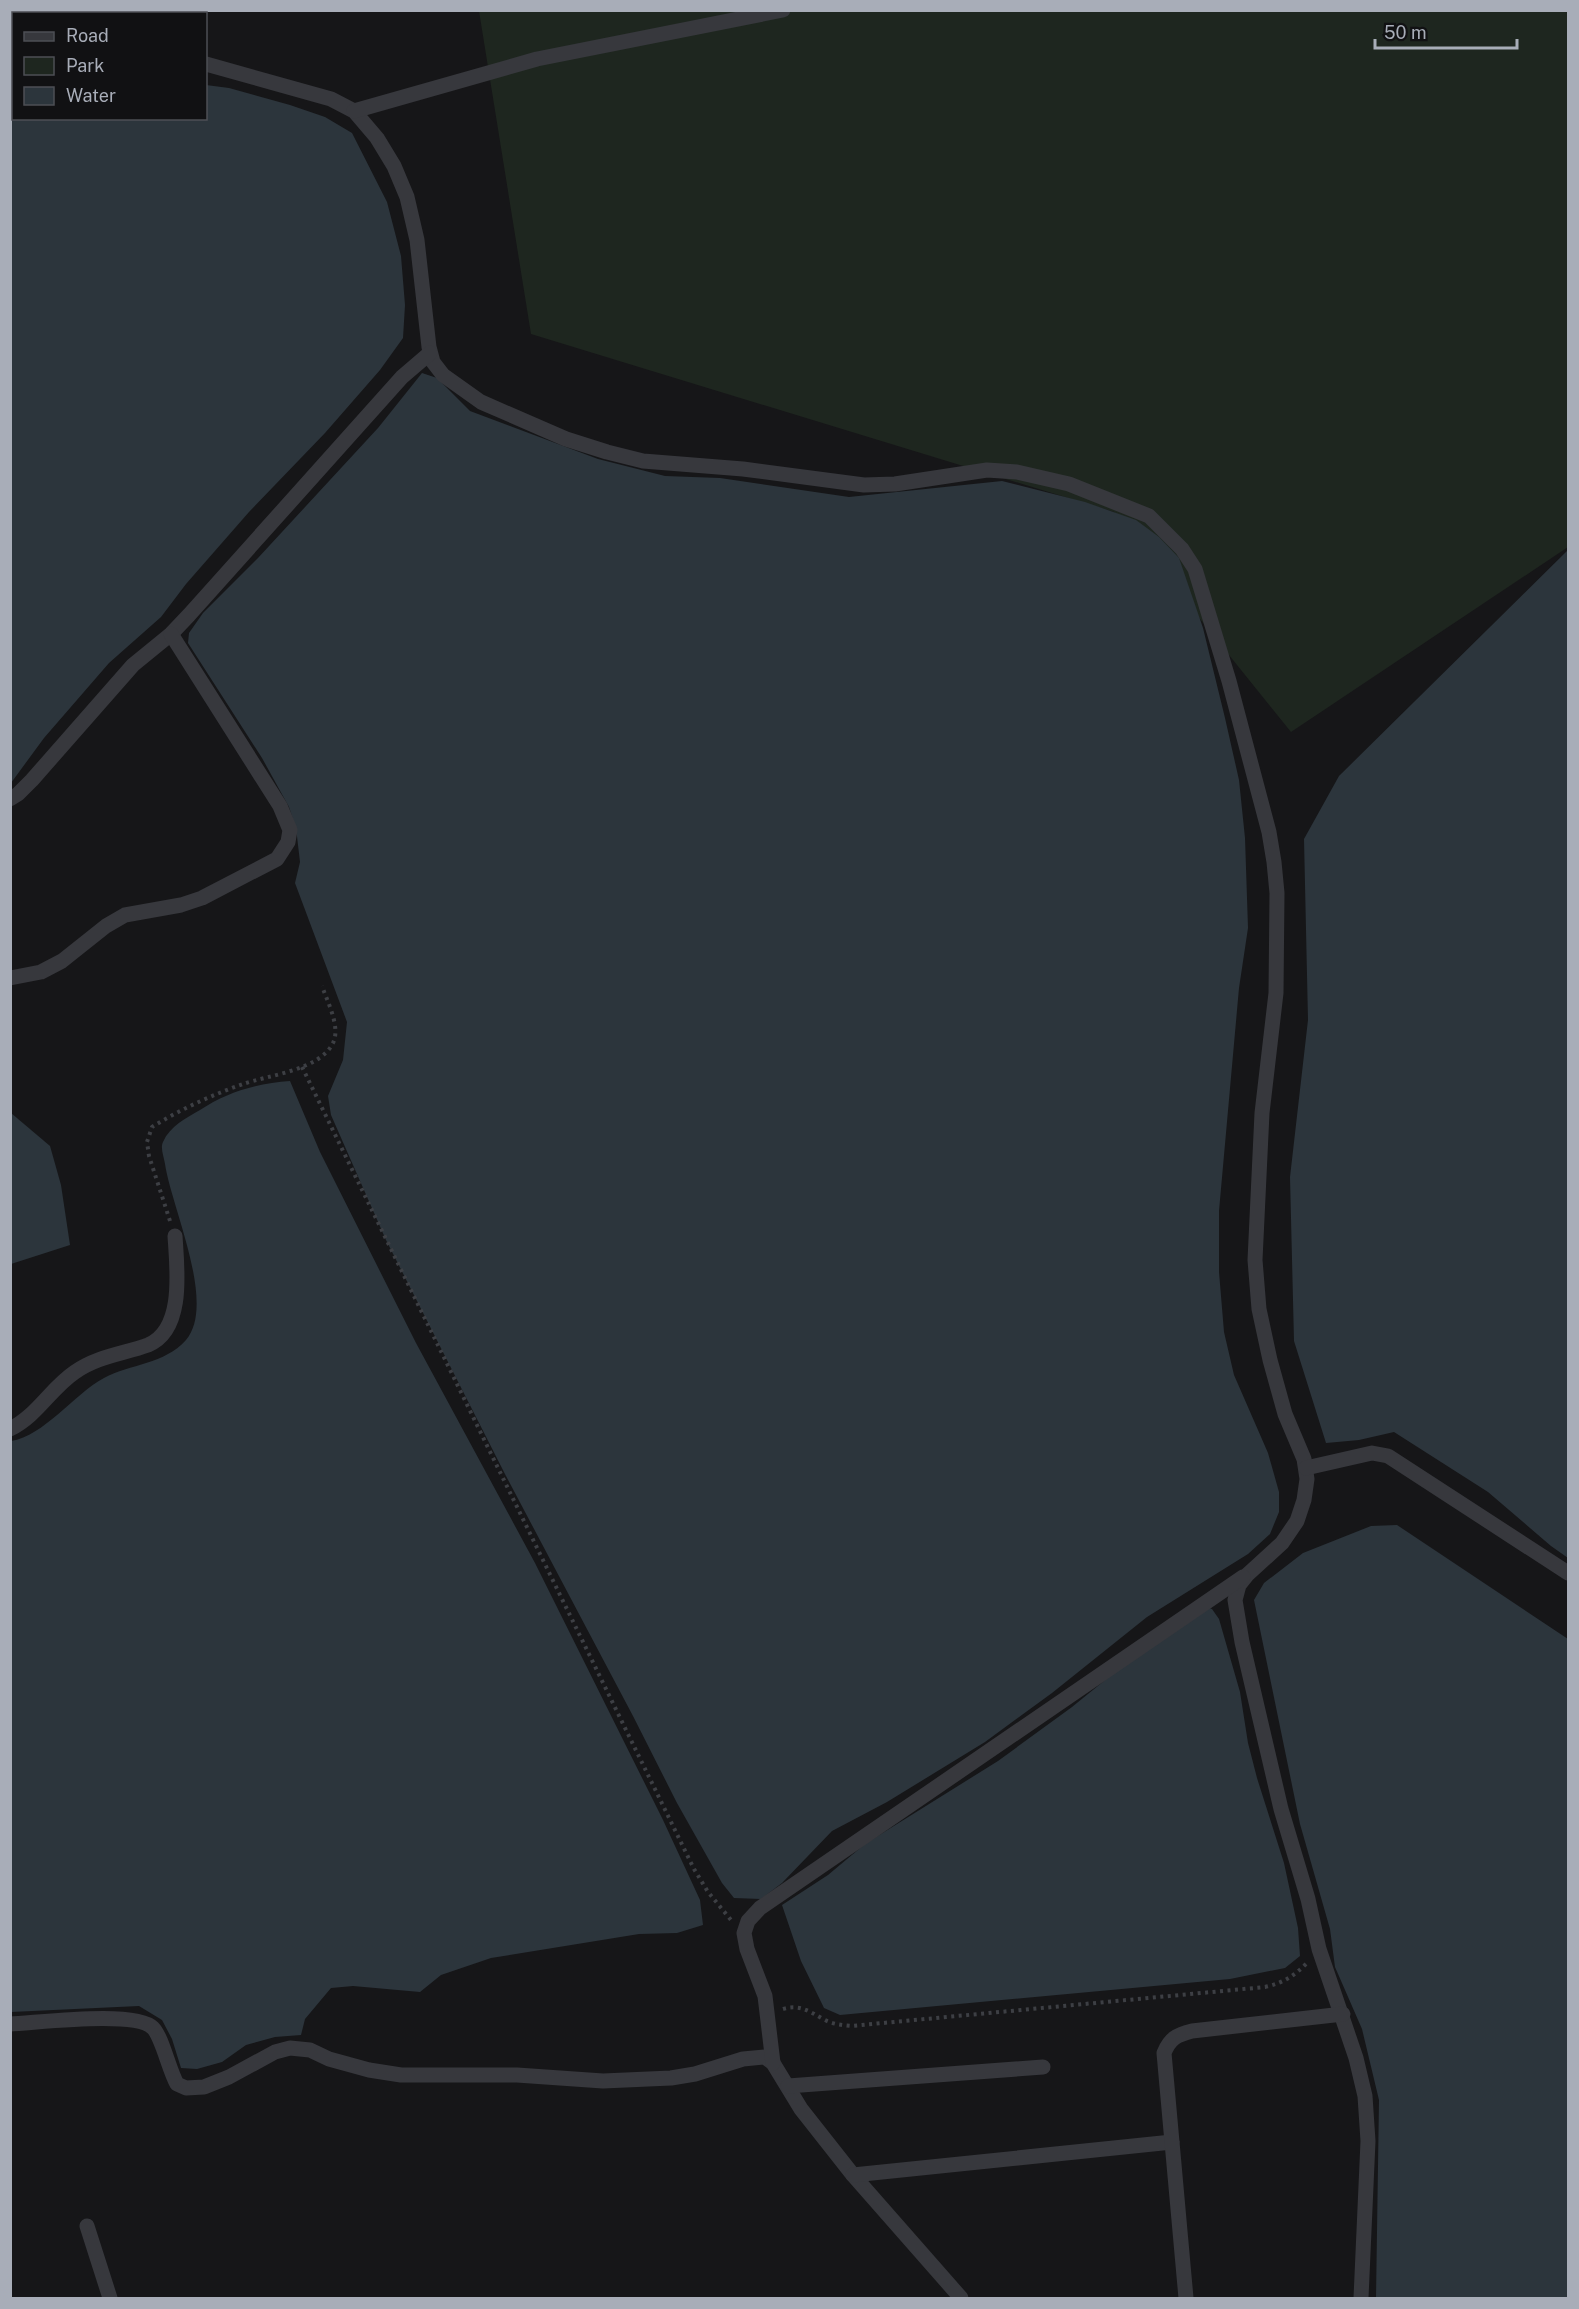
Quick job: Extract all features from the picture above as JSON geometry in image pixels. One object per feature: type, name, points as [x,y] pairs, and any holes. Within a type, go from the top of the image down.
[{"type":"street","points":[[354,111],[537,59],[783,10]]},
{"type":"street","points":[[207,64],[331,99],[354,111],[377,138],[394,166],[407,197],[417,240],[430,353],[433,362],[443,375],[482,402],[566,439],[643,461],[743,469],[864,485],[895,484],[987,470],[1017,472],[1070,484],[1149,516],[1182,549],[1195,569],[1204,595],[1269,832],[1274,862],[1277,893],[1276,993],[1263,1113],[1255,1260],[1259,1309],[1270,1360],[1286,1414],[1306,1468],[1304,1500],[1297,1521],[1282,1543],[1246,1575],[760,1908],[748,1921],[744,1933],[768,2013],[773,2063]]},
{"type":"street","points":[[10,799],[18,795],[32,780],[133,665],[171,634],[402,377],[430,353]]},
{"type":"street","points":[[10,978],[41,972],[62,961],[106,926],[125,915],[182,905],[222,889],[277,859],[288,842],[290,830],[280,806],[171,634]]},
{"type":"street","points":[[10,1429],[27,1418],[71,1374],[85,1365],[100,1358],[150,1344],[163,1334],[172,1316],[177,1291],[175,1236]]},
{"type":"street","points":[[1306,1468],[1358,1455],[1372,1453],[1388,1456],[1569,1573]]},
{"type":"street","points":[[1246,1575],[1239,1585],[1235,1600],[1237,1617],[1271,1770],[1308,1899],[1319,1949],[1343,2014],[1365,2096],[1368,2141],[1361,2298]]},
{"type":"street","points":[[1186,2298],[1164,2053],[1168,2043],[1176,2035],[1192,2031],[1343,2014]]},
{"type":"street","points":[[10,2024],[108,2018],[142,2022],[153,2028],[177,2084],[186,2088],[204,2087],[229,2077],[275,2052],[290,2048],[310,2050],[329,2059],[369,2070],[401,2075],[517,2075],[603,2081],[687,2075],[755,2056],[765,2057],[773,2063],[801,2109],[853,2175],[961,2298]]},
{"type":"street","points":[[788,2086],[1043,2067]]},
{"type":"street","points":[[853,2175],[1172,2142]]},
{"type":"street","points":[[87,2226],[110,2298]]},
{"type":"path","points":[[175,1236],[149,1156],[147,1142],[152,1127],[184,1108],[243,1084],[302,1067],[321,1056],[334,1042],[336,1030],[322,986]]},
{"type":"path","points":[[302,1067],[694,1869],[724,1913],[744,1933]]},
{"type":"path","points":[[768,2013],[788,2007],[798,2007],[811,2011],[837,2025],[851,2026],[1265,1987],[1282,1983],[1297,1973],[1319,1949]]},
{"type":"green space","points":[[479,11],[1568,11],[1568,547],[1291,732],[1114,512],[531,334]]},
{"type":"water","points":[[11,10],[57,11],[12,12],[12,120],[207,120],[207,85],[229,88],[325,117],[352,133],[387,202],[401,256],[405,305],[403,338],[380,370],[325,433],[249,512],[186,584],[161,617],[109,663],[44,738],[11,783]]},
{"type":"water","points":[[422,373],[437,378],[470,411],[598,459],[665,476],[720,478],[849,497],[1002,481],[1085,502],[1136,520],[1159,537],[1179,558],[1203,628],[1239,780],[1245,838],[1248,928],[1239,988],[1219,1211],[1219,1272],[1224,1332],[1234,1375],[1268,1453],[1279,1492],[1279,1512],[1270,1534],[1248,1554],[1147,1617],[1052,1693],[985,1742],[887,1802],[832,1831],[782,1883],[761,1899],[734,1898],[722,1883],[677,1803],[506,1476],[386,1240],[331,1115],[328,1096],[343,1060],[347,1022],[295,883],[300,862],[296,828],[289,807],[262,758],[188,643],[189,633],[203,613],[258,558],[378,428]]},
{"type":"water","points":[[1568,550],[1568,1558],[1488,1492],[1394,1432],[1359,1440],[1326,1443],[1294,1341],[1290,1177],[1308,1020],[1304,839],[1339,776]]},
{"type":"water","points":[[290,1081],[320,1152],[416,1343],[535,1563],[663,1820],[700,1900],[703,1925],[677,1933],[639,1934],[491,1958],[441,1975],[420,1992],[353,1986],[331,1988],[305,2019],[301,2035],[275,2037],[246,2045],[222,2062],[197,2069],[181,2068],[172,2039],[162,2020],[139,2006],[11,2012],[11,1441],[23,1438],[47,1423],[104,1378],[158,1359],[178,1348],[186,1340],[194,1324],[197,1303],[195,1280],[169,1182],[162,1144],[170,1131],[179,1123],[221,1098],[255,1086]]},
{"type":"water","points":[[11,1113],[50,1146],[61,1185],[70,1245],[11,1264]]},
{"type":"water","points":[[1397,1525],[1568,1639],[1568,2298],[1376,2298],[1379,2100],[1362,2029],[1335,1967],[1330,1929],[1300,1824],[1254,1600],[1264,1583],[1303,1553],[1371,1526]]},
{"type":"water","points":[[1204,1606],[1212,1609],[1219,1619],[1240,1692],[1248,1743],[1257,1778],[1284,1863],[1298,1928],[1300,1956],[1285,1968],[1230,1979],[840,2015],[824,2008],[801,1961],[782,1905],[828,1875],[865,1844],[998,1761],[1072,1707],[1185,1615]]}]
